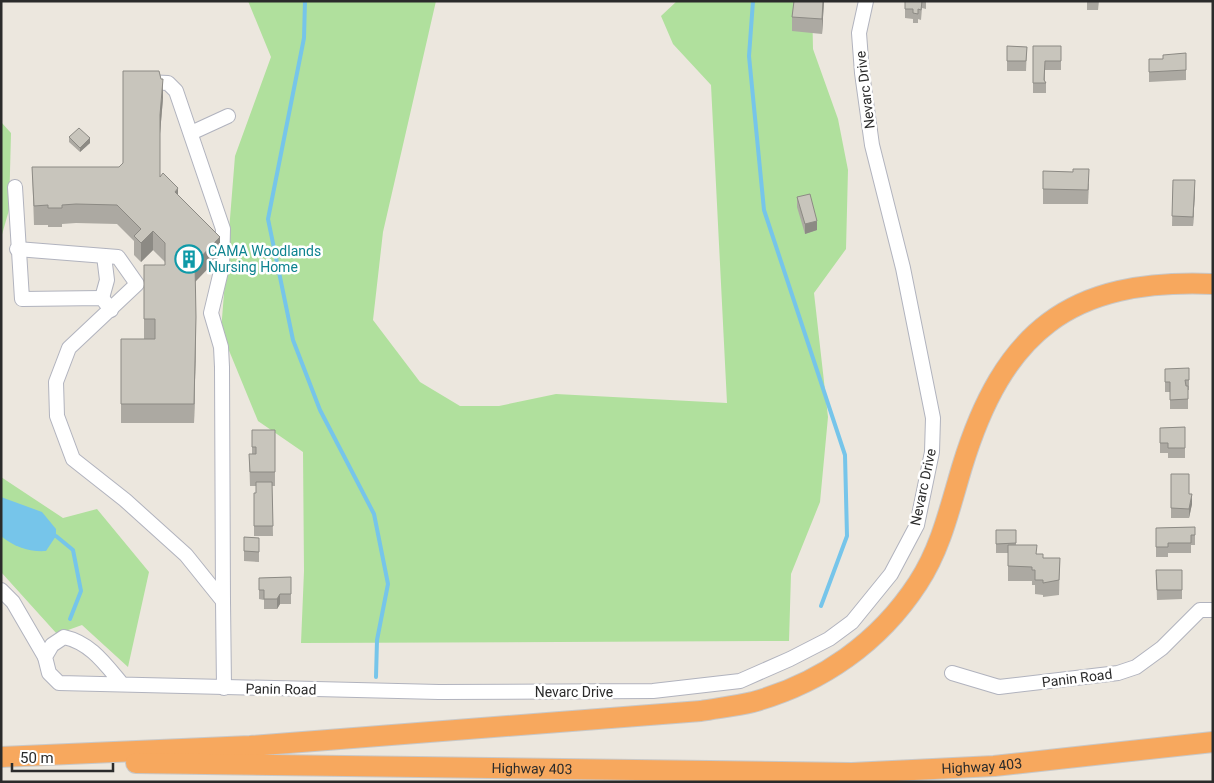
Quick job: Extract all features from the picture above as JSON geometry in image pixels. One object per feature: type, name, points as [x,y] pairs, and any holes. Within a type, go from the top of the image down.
[{"type":"highway","points":[[1,757],[250,746],[701,711],[751,702],[796,687],[839,663],[878,633],[904,604],[919,582],[931,560],[948,518],[972,436],[987,399],[1003,371],[1025,341],[1042,325],[1058,315],[1083,302],[1106,294],[1150,285],[1213,284]]},
{"type":"highway","name":"Highway 403","points":[[1,762],[852,773],[994,766],[1213,742]]},
{"type":"street","name":"Nevarc Drive","points":[[439,692],[653,692],[740,681],[829,639],[852,622],[891,574],[917,525],[932,452],[934,418],[903,268],[872,144],[862,74],[859,33],[866,1]]},
{"type":"street","points":[[134,81],[168,83],[176,91],[223,229],[222,267],[211,313],[220,347],[222,367],[224,688]]},
{"type":"street","points":[[191,133],[228,116]]},
{"type":"street","points":[[15,187],[17,249],[22,299],[102,298]]},
{"type":"street","points":[[17,249],[118,257],[138,284],[69,348],[56,382],[57,416],[72,459],[126,500],[186,555],[223,601]]},
{"type":"street","points":[[102,298],[107,280],[104,256]]},
{"type":"street","points":[[102,298],[111,310]]},
{"type":"street","name":"Panin Road","points":[[1,590],[13,602],[44,656],[49,673],[59,683],[439,692]]},
{"type":"street","name":"Panin Road","points":[[952,673],[999,687],[1118,673],[1136,667],[1162,648],[1200,610],[1213,610]]},
{"type":"street","points":[[44,656],[52,644],[64,637],[79,640],[97,654],[122,684]]},
{"type":"green space","points":[[248,1],[436,1],[383,232],[373,320],[420,382],[460,406],[499,406],[556,394],[727,403],[711,85],[673,44],[661,16],[677,1],[812,1],[813,49],[838,119],[848,170],[846,249],[814,293],[828,417],[820,502],[791,574],[789,641],[301,643],[304,571],[303,452],[258,421],[221,331],[235,156],[271,57]]},
{"type":"green space","points":[[1,122],[11,133],[9,210],[1,238]]},
{"type":"green space","points":[[1,477],[63,518],[97,509],[149,572],[128,667],[82,625],[57,634],[1,572]]},
{"type":"water","points":[[1,497],[42,512],[56,529],[56,536],[46,551],[22,548],[1,536]]},
{"type":"building","points":[[794,1],[823,1],[822,19],[792,17]]},
{"type":"building","points":[[905,1],[922,1],[921,10],[918,9],[918,14],[913,13],[913,9],[905,9]]},
{"type":"building","points":[[1007,46],[1027,47],[1026,61],[1007,61]]},
{"type":"building","points":[[1033,46],[1061,46],[1061,61],[1045,61],[1044,80],[1046,83],[1033,83]]},
{"type":"building","points":[[1186,53],[1186,70],[1149,72],[1149,59],[1163,59],[1163,55]]},
{"type":"building","name":"CAMA Woodlands Nursing Home","points":[[123,71],[159,71],[161,79],[163,79],[160,115],[160,177],[163,173],[178,188],[175,192],[220,237],[193,265],[195,265],[196,317],[194,404],[121,404],[121,339],[155,339],[155,319],[144,319],[144,265],[165,265],[165,243],[153,231],[141,243],[134,236],[141,229],[117,205],[76,204],[62,205],[62,208],[48,208],[48,205],[34,206],[32,167],[119,167],[123,163]]},
{"type":"building","points":[[79,128],[90,138],[80,148],[69,137]]},
{"type":"building","points":[[1073,169],[1089,169],[1088,190],[1043,189],[1043,171],[1073,172]]},
{"type":"building","points":[[1173,180],[1195,180],[1193,217],[1172,216]]},
{"type":"building","points":[[810,194],[817,221],[805,224],[797,197]]},
{"type":"building","points":[[1189,368],[1189,380],[1185,380],[1186,386],[1188,386],[1188,399],[1170,400],[1170,382],[1165,382],[1165,369]]},
{"type":"building","points":[[1185,427],[1185,448],[1168,448],[1168,443],[1160,443],[1160,428]]},
{"type":"building","points":[[252,430],[275,430],[275,472],[250,472],[249,454],[256,454],[256,447],[252,447]]},
{"type":"building","points":[[1171,474],[1189,474],[1189,494],[1192,494],[1189,509],[1171,508]]},
{"type":"building","points":[[256,482],[272,482],[273,526],[254,526]]},
{"type":"building","points":[[1195,527],[1195,535],[1191,535],[1191,543],[1168,543],[1168,547],[1156,547],[1156,528]]},
{"type":"building","points":[[996,530],[1016,530],[1016,543],[996,544]]},
{"type":"building","points":[[244,537],[259,538],[259,552],[244,551]]},
{"type":"building","points":[[1008,545],[1037,545],[1036,554],[1043,554],[1043,558],[1060,558],[1059,580],[1043,583],[1043,580],[1035,580],[1035,570],[1032,570],[1032,567],[1008,566]]},
{"type":"building","points":[[1156,570],[1182,570],[1182,590],[1157,590]]},
{"type":"building","points":[[291,577],[291,594],[280,594],[277,599],[264,599],[264,590],[259,590],[259,578]]},
{"type":"waterway","points":[[305,1],[304,38],[268,219],[293,340],[320,410],[374,514],[388,584],[377,640],[376,677]]},
{"type":"waterway","points":[[753,1],[749,56],[764,210],[845,455],[847,536],[821,606]]},
{"type":"waterway","points":[[56,536],[73,550],[81,591],[70,619]]},
{"type":"place","name":"CAMA Woodlands Nursing Home","points":[[189,259]]}]
